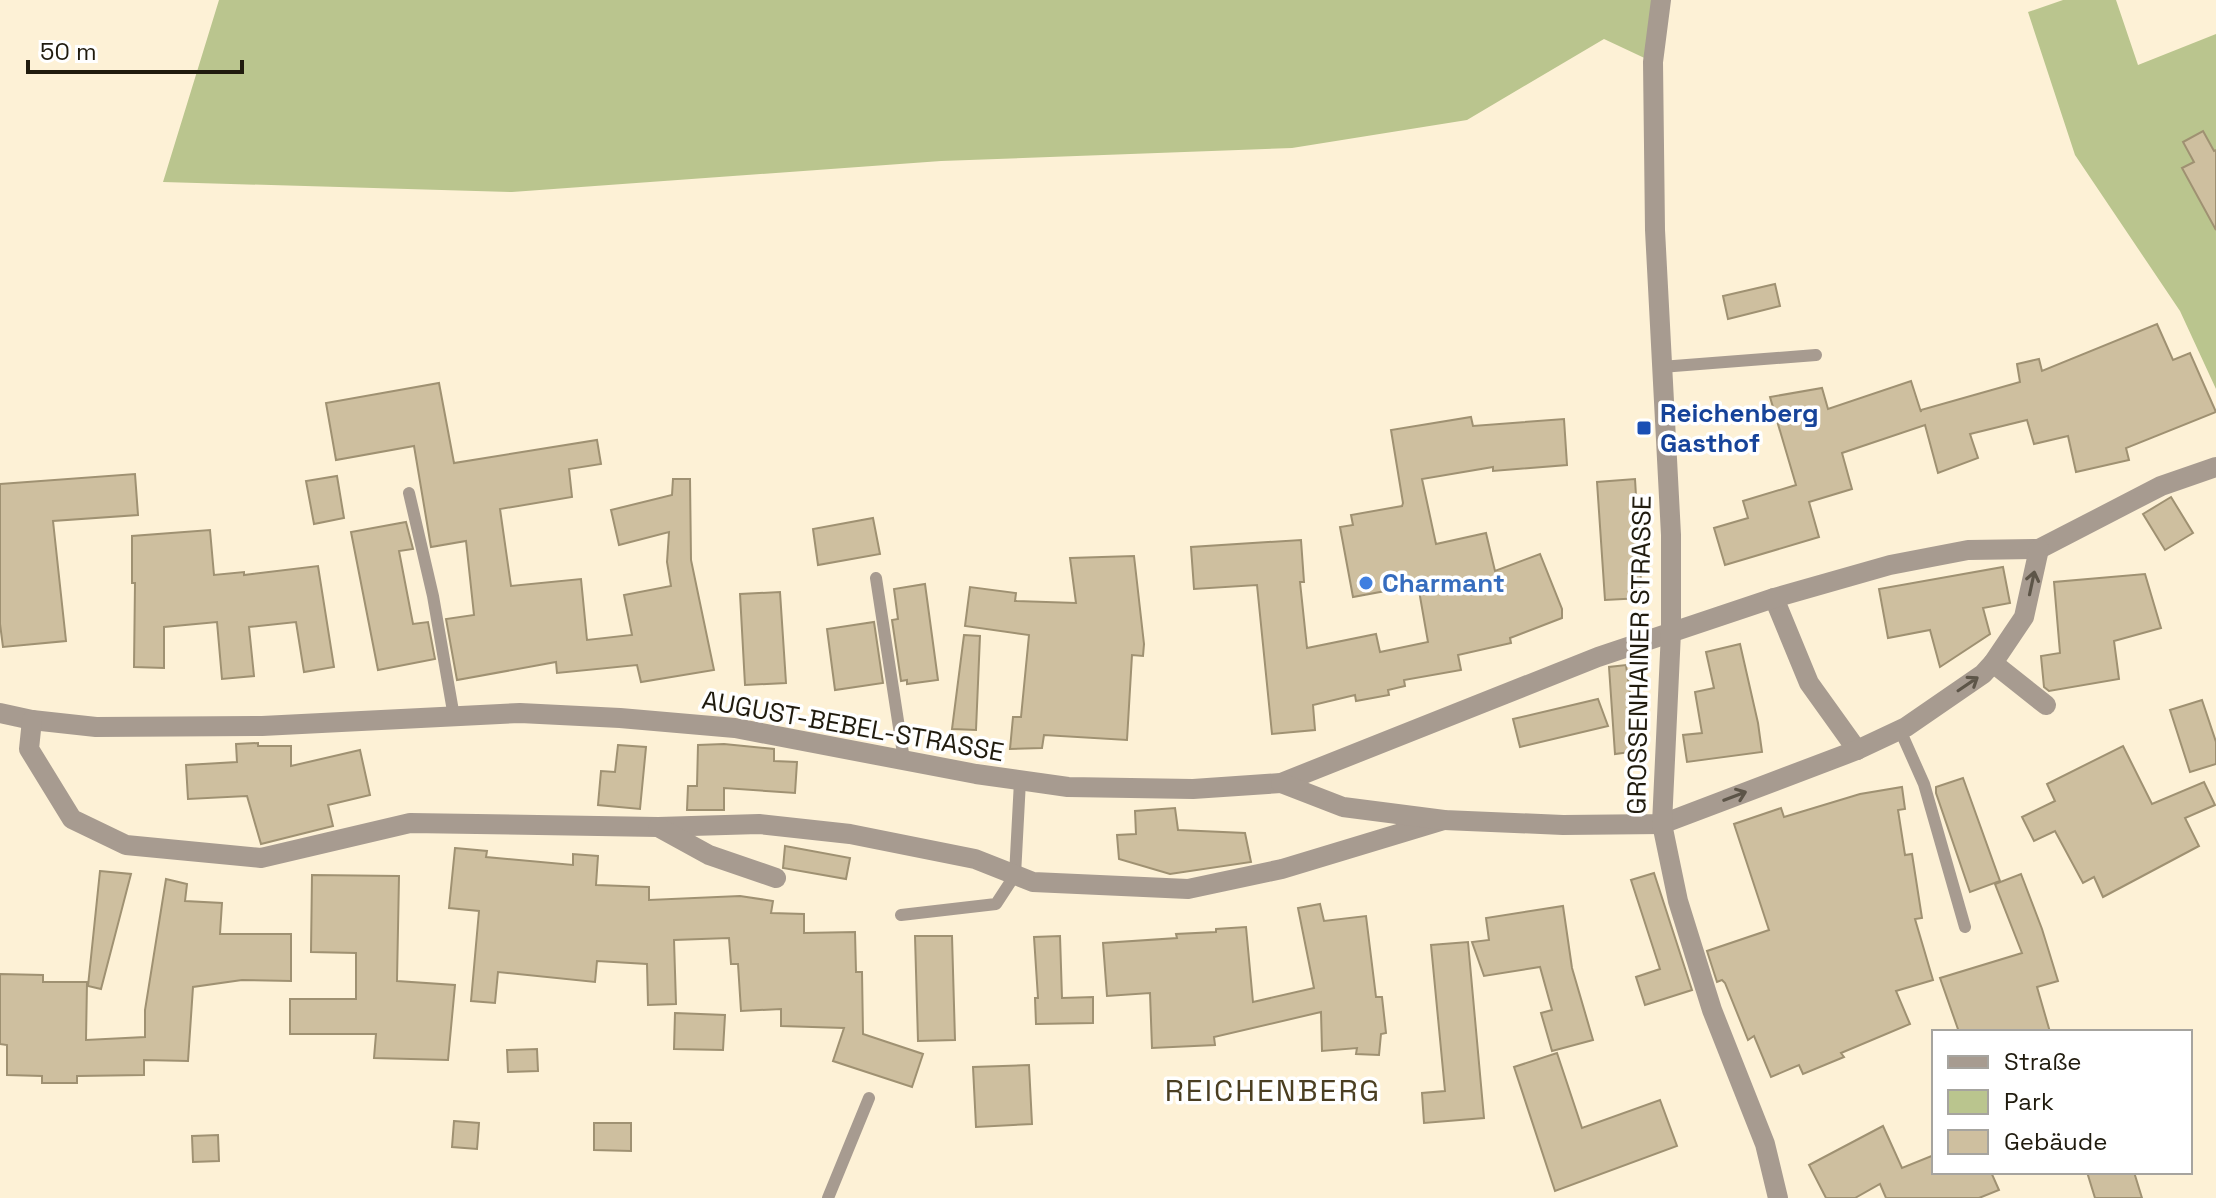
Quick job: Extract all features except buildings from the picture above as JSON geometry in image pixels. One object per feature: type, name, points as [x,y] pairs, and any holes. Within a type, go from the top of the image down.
[{"type":"street","name":"GROSSENHAINER STRASSE","points":[[1661,0],[1653,62],[1655,230],[1671,535],[1671,632],[1662,824],[1682,915],[1712,1010],[1765,1144],[1778,1198]]},
{"type":"street","name":"AUGUST-BEBEL-STRASSE","points":[[0,713],[96,727],[262,726],[520,713],[620,718],[735,728],[1020,781],[1068,787],[1193,789],[1281,783],[1598,657],[1774,598],[1890,565],[1968,550],[2039,549],[2161,486],[2216,467]]},
{"type":"street","name":"AUGUST-BEBEL-STRASSE","points":[[1281,783],[1343,807],[1444,820],[1563,825],[1662,824],[1857,750],[1900,730],[1983,674],[2024,617],[2039,549]]},
{"type":"street","points":[[1774,598],[1809,683],[1857,750]]},
{"type":"street","points":[[1993,663],[2046,705]]},
{"type":"street","name":"AUGUST-BEBEL-STRASSE","points":[[32,720],[29,749],[72,819],[126,845],[261,858],[410,823],[658,827],[759,824],[850,834],[975,859],[1033,882],[1188,889],[1282,869],[1444,820]]},
{"type":"street","name":"AUGUST-BEBEL-STRASSE","points":[[658,827],[709,855],[776,878]]},
{"type":"lane","points":[[1661,367],[1816,355]]},
{"type":"lane","points":[[409,493],[433,596],[454,717]]},
{"type":"lane","points":[[876,578],[904,760]]},
{"type":"lane","points":[[1900,730],[1924,784],[1965,927]]},
{"type":"lane","points":[[901,915],[996,904],[1015,875],[1020,781]]},
{"type":"lane","points":[[828,1198],[869,1098]]},
{"type":"green space","points":[[219,0],[1661,0],[1653,62],[1604,39],[1467,120],[1292,148],[941,161],[512,192],[163,182]]},
{"type":"green space","points":[[2063,0],[2116,0],[2138,65],[2216,34],[2216,389],[2180,311],[2075,155],[2028,12]]},
{"type":"place","name":"Reichenberg Gasthof","points":[[1644,428]]},
{"type":"place","name":"Charmant","points":[[1366,583]]},
{"type":"district","name":"REICHENBERG","points":[[1273,1091]]}]
